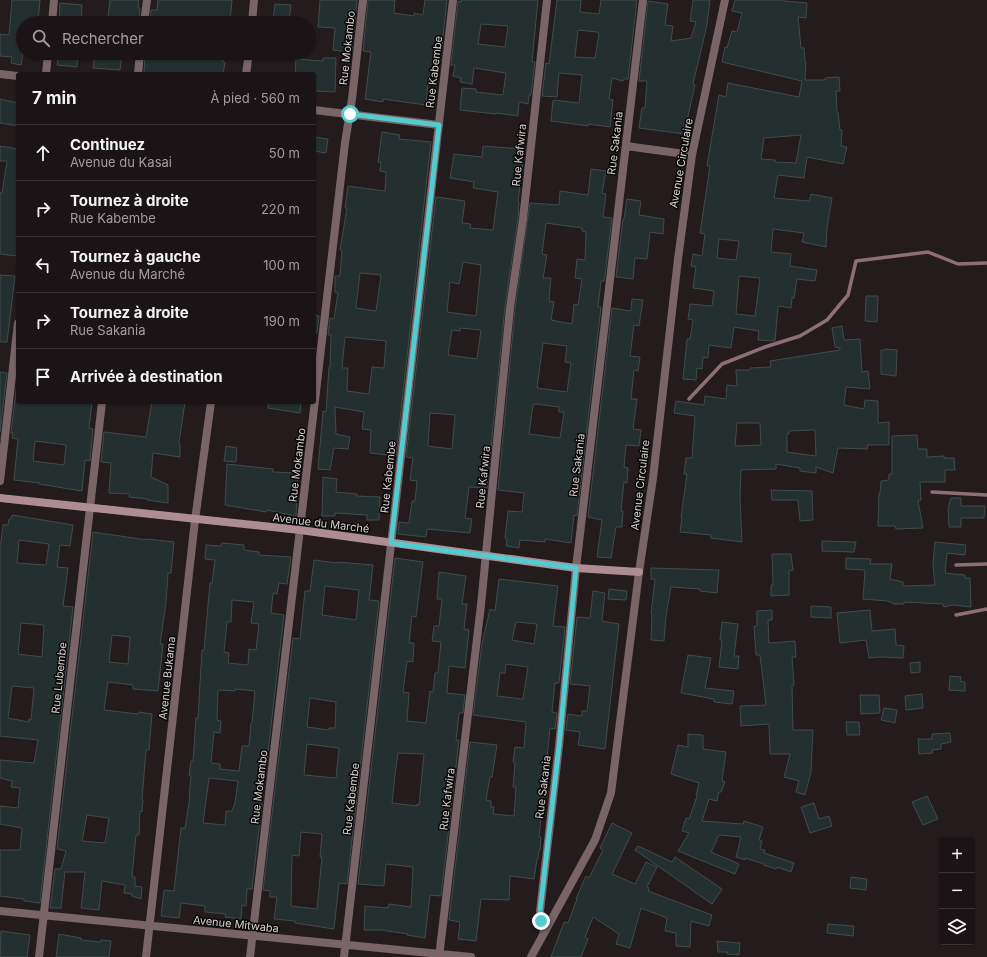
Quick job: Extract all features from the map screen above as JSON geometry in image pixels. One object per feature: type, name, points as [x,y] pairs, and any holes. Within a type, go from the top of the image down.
[{"type":"street","points":[[53,16],[54,0]]},
{"type":"street","points":[[145,16],[147,0]]},
{"type":"street","points":[[253,16],[254,0]]},
{"type":"street","name":"Rue Mokambo","points":[[316,392],[363,0]]},
{"type":"street","name":"Rue Kabembe","points":[[344,957],[453,0]]},
{"type":"street","name":"Rue Kafwira","points":[[439,955],[486,555],[510,308],[523,219],[547,0]]},
{"type":"street","name":"Rue Sakania","points":[[544,933],[540,911],[558,754],[576,568],[643,0]]},
{"type":"street","name":"Avenue Circulaire","points":[[531,957],[595,840],[611,793],[639,572],[653,478],[678,259],[692,155],[725,0]]},
{"type":"street","points":[[46,72],[47,60]]},
{"type":"street","points":[[138,72],[139,60]]},
{"type":"street","points":[[246,72],[248,60]]},
{"type":"street","points":[[0,74],[16,76]]},
{"type":"street","points":[[316,110],[439,125]]},
{"type":"street","points":[[626,146],[692,155]]},
{"type":"street","points":[[0,481],[16,341]]},
{"type":"street","name":"Rue Lubembe","points":[[39,957],[102,404]]},
{"type":"street","name":"Avenue Bukama","points":[[146,957],[195,520],[211,404]]},
{"type":"street","name":"Rue Mokambo","points":[[250,957],[315,404]]},
{"type":"street","name":"Avenue du Marché","points":[[0,498],[300,530],[576,568],[639,572]]},
{"type":"street","name":"Avenue Mitwaba","points":[[0,911],[252,937],[471,957]]},
{"type":"building","points":[[12,0],[40,0],[39,16],[16,16],[16,60],[22,60],[21,65],[11,63],[12,57],[0,56],[0,34],[9,35]]},
{"type":"building","points":[[110,0],[139,0],[138,8],[140,8],[139,16],[108,16]]},
{"type":"building","points":[[158,0],[232,0],[231,16],[151,16],[151,10],[157,10]]},
{"type":"building","points":[[320,0],[357,0],[352,50],[348,49],[347,52],[333,50],[335,28],[318,27]]},
{"type":"building","points":[[368,0],[395,0],[394,13],[414,16],[414,13],[423,15],[425,0],[447,0],[440,63],[435,62],[432,83],[428,83],[426,105],[383,99],[383,102],[365,99],[371,52],[363,51]]},
{"type":"building","points":[[461,0],[538,0],[532,62],[535,62],[531,95],[529,95],[528,104],[519,102],[518,116],[460,110],[462,88],[476,89],[476,92],[503,95],[506,73],[474,68],[472,84],[460,82],[461,78],[453,76],[455,65],[451,65],[458,1],[461,2]],"holes":[[[481,24],[508,26],[505,47],[478,44]]]},
{"type":"building","points":[[557,0],[581,0],[580,12],[599,14],[601,0],[637,0],[628,79],[624,79],[623,81],[612,78],[609,99],[613,100],[610,127],[588,124],[588,126],[551,121],[553,100],[579,103],[582,75],[559,73],[557,97],[542,96],[546,63],[549,64]],"holes":[[[578,30],[597,32],[599,34],[595,58],[575,57]]]},
{"type":"building","points":[[693,0],[710,0],[707,25],[693,84],[695,85],[684,134],[639,128],[642,108],[645,108],[647,81],[639,81],[648,1],[668,4],[665,25],[673,26],[671,41],[691,38],[696,22],[690,21]]},
{"type":"building","points":[[735,0],[784,0],[807,3],[806,18],[798,17],[801,48],[804,48],[806,62],[805,80],[825,80],[825,78],[839,77],[840,91],[836,91],[837,112],[840,130],[842,130],[841,146],[847,147],[843,164],[807,157],[804,178],[778,175],[774,198],[809,201],[811,194],[832,198],[827,228],[826,247],[802,242],[804,233],[773,229],[771,252],[791,254],[790,266],[817,270],[815,281],[797,279],[791,308],[778,306],[775,341],[758,340],[759,331],[734,327],[731,348],[709,345],[708,358],[703,357],[702,369],[697,368],[696,380],[683,379],[687,339],[690,339],[693,320],[688,319],[690,304],[712,306],[714,291],[693,288],[696,267],[691,266],[693,254],[702,256],[705,234],[700,233],[710,166],[707,166],[719,95],[726,97],[728,83],[799,97],[802,81],[722,62],[725,47],[727,48],[732,31],[737,32],[742,13],[732,11]],"holes":[[[801,135],[796,163],[775,162],[775,160],[761,159],[764,138]],[[719,239],[739,241],[736,260],[717,258]],[[739,276],[760,278],[755,316],[736,314]]]},
{"type":"building","points":[[60,3],[82,5],[81,16],[59,16]]},
{"type":"building","points":[[275,4],[291,5],[290,16],[274,16]]},
{"type":"building","points":[[323,58],[336,58],[335,92],[316,91],[316,72],[295,72],[296,60],[323,61]]},
{"type":"building","points":[[58,60],[78,60],[77,67],[57,65]]},
{"type":"building","points":[[94,60],[121,60],[120,70],[93,68]]},
{"type":"building","points":[[145,60],[223,60],[223,62],[225,63],[223,72],[144,72]]},
{"type":"building","points":[[0,99],[16,103],[16,126],[0,123]]},
{"type":"building","points":[[382,132],[400,135],[399,139],[431,142],[396,456],[370,453],[371,430],[362,429],[364,412],[335,407],[336,434],[350,437],[348,449],[334,448],[330,470],[318,469],[323,411],[326,412],[330,367],[331,335],[328,335],[330,318],[334,319],[338,293],[335,292],[335,276],[340,276],[342,251],[340,250],[347,208],[345,208],[348,186],[385,191],[386,172],[380,171],[381,162],[378,162]],"holes":[[[360,273],[381,275],[376,311],[356,308]],[[345,337],[386,341],[384,368],[372,367],[369,394],[347,391],[348,368],[342,368]]]},
{"type":"building","points":[[316,137],[328,139],[326,153],[316,151]]},
{"type":"building","points":[[0,146],[16,149],[16,256],[0,254],[0,193],[2,193],[7,161],[0,161]]},
{"type":"building","points":[[483,146],[523,149],[518,218],[505,307],[487,488],[469,487],[465,518],[472,519],[470,533],[427,529],[426,537],[398,534],[399,522],[409,523],[412,501],[415,501],[417,481],[410,480],[413,458],[406,457],[436,197],[465,201],[462,223],[471,224],[470,228],[493,230],[498,192],[473,188],[474,182],[450,178],[454,154],[482,157]],"holes":[[[463,262],[481,265],[476,316],[447,312],[450,282],[459,284]],[[460,328],[481,330],[477,359],[448,355],[452,330],[460,331]],[[430,413],[455,415],[452,449],[428,446]]]},
{"type":"building","points":[[591,169],[606,171],[602,193],[606,194],[603,217],[612,218],[605,276],[604,281],[601,281],[598,307],[601,307],[577,516],[574,515],[571,543],[545,539],[545,542],[520,540],[519,548],[506,546],[507,539],[505,538],[508,511],[522,512],[524,493],[498,490],[515,309],[530,203],[559,205],[560,191],[588,195]],"holes":[[[546,223],[582,228],[582,231],[586,232],[585,260],[577,259],[575,278],[582,279],[578,305],[574,304],[572,324],[551,320],[554,302],[549,301],[551,278],[543,278],[547,255],[542,254]],[[543,343],[567,346],[565,362],[571,363],[567,392],[537,388]],[[536,404],[559,407],[559,412],[564,412],[560,438],[529,434],[533,405]]]},
{"type":"building","points":[[627,199],[641,201],[639,215],[664,219],[663,234],[650,232],[647,259],[635,258],[633,279],[616,277]]},
{"type":"building","points":[[0,275],[15,276],[7,342],[0,342]]},
{"type":"building","points":[[866,296],[878,296],[877,322],[865,321]]},
{"type":"building","points":[[632,299],[643,300],[639,326],[634,325],[630,356],[640,357],[638,371],[634,370],[631,399],[637,399],[633,429],[641,430],[639,446],[626,445],[624,467],[628,468],[627,483],[624,482],[621,511],[623,511],[622,527],[616,527],[611,558],[597,557],[602,520],[588,517],[612,308],[631,311]]},
{"type":"building","points":[[316,315],[319,316],[316,333]]},
{"type":"building","points":[[842,326],[844,340],[860,339],[862,372],[868,371],[870,389],[846,387],[844,405],[864,409],[865,400],[878,401],[878,423],[889,422],[889,445],[868,445],[867,449],[838,448],[833,473],[816,467],[816,473],[800,471],[800,468],[776,464],[776,469],[741,470],[740,497],[742,542],[711,538],[711,535],[680,532],[687,474],[684,474],[686,458],[692,458],[695,416],[674,413],[676,401],[704,405],[705,396],[726,399],[727,385],[737,386],[736,370],[771,367],[770,361],[840,350],[840,348],[835,347],[832,328]],"holes":[[[737,423],[760,423],[761,445],[735,446]],[[815,430],[816,456],[787,452],[787,434],[789,434],[789,431]]]},
{"type":"building","points":[[881,350],[897,350],[896,376],[881,374]]},
{"type":"building","points":[[0,372],[7,373],[0,432]]},
{"type":"building","points":[[16,391],[16,404],[92,404],[89,428],[93,429],[90,461],[85,460],[82,491],[14,480],[18,439],[12,438],[13,433],[11,433]],"holes":[[[35,441],[66,445],[64,465],[33,461]]]},
{"type":"building","points":[[152,404],[185,404],[179,443],[180,457],[153,453],[151,477],[168,485],[168,503],[129,497],[130,494],[109,493],[111,463],[101,462],[104,432],[146,437]]},
{"type":"building","points":[[269,404],[301,404],[300,413],[268,408]]},
{"type":"building","points":[[917,435],[918,449],[927,449],[927,457],[944,456],[944,458],[954,458],[955,470],[945,470],[945,482],[920,482],[921,500],[918,501],[923,528],[896,529],[895,526],[878,526],[881,481],[889,480],[889,474],[892,474],[892,436]]},
{"type":"building","points":[[226,446],[237,448],[236,462],[224,461]]},
{"type":"building","points":[[227,464],[273,469],[273,472],[298,473],[296,516],[267,510],[266,512],[225,505]]},
{"type":"building","points":[[323,477],[337,479],[336,492],[357,494],[357,496],[380,497],[379,520],[367,520],[367,515],[335,513],[335,516],[322,516]]},
{"type":"building","points":[[771,490],[812,491],[813,520],[800,521],[798,500],[772,500]]},
{"type":"building","points":[[951,498],[961,498],[961,506],[985,506],[984,518],[961,518],[961,527],[949,527],[948,508]]},
{"type":"building","points":[[12,515],[73,525],[70,546],[60,545],[57,567],[68,568],[63,606],[73,607],[40,903],[0,896],[0,850],[20,850],[22,828],[0,824],[0,806],[18,808],[20,788],[11,787],[12,781],[0,778],[0,760],[34,763],[38,740],[0,736],[0,542],[3,525],[8,525],[9,519],[11,519]],"holes":[[[19,540],[49,544],[46,565],[17,563]],[[21,623],[44,625],[42,657],[18,654]],[[12,686],[34,688],[31,720],[29,719],[29,722],[8,718]]]},
{"type":"building","points":[[93,532],[147,540],[174,542],[171,573],[168,573],[166,603],[160,644],[163,644],[158,691],[133,689],[133,685],[108,682],[104,710],[152,714],[149,750],[146,750],[142,812],[140,811],[139,835],[136,835],[132,877],[135,877],[135,886],[142,887],[141,899],[132,896],[132,894],[124,893],[125,885],[102,881],[99,910],[81,908],[85,872],[65,872],[61,908],[50,908],[55,869],[61,869],[66,851],[57,849]],"holes":[[[112,635],[130,637],[128,664],[109,662]],[[87,815],[109,818],[105,843],[82,841]]]},
{"type":"building","points":[[822,541],[856,542],[854,552],[822,551]]},
{"type":"building","points":[[935,542],[966,545],[965,555],[947,553],[945,573],[965,575],[965,578],[970,578],[971,607],[953,605],[944,607],[943,604],[904,602],[904,604],[894,604],[888,601],[863,599],[865,570],[846,569],[846,558],[871,559],[870,564],[892,564],[890,579],[903,582],[903,586],[935,585],[933,565]]},
{"type":"building","points":[[222,543],[244,545],[244,550],[259,552],[259,555],[291,557],[287,584],[279,583],[277,594],[273,593],[271,613],[284,615],[252,889],[247,889],[246,906],[242,905],[241,919],[225,917],[226,914],[205,912],[205,906],[181,903],[179,918],[161,916],[164,890],[174,891],[181,828],[185,828],[190,797],[191,776],[189,775],[191,761],[193,761],[196,718],[198,718],[202,650],[204,650],[210,583],[212,583],[215,560],[205,559],[206,545],[221,546]],"holes":[[[232,600],[254,602],[251,623],[259,624],[256,650],[249,649],[248,665],[228,663],[229,653],[224,652],[227,622],[231,622]],[[235,689],[255,691],[249,746],[242,746],[239,771],[220,769],[220,764],[211,763],[214,732],[220,733],[221,721],[217,720],[218,690],[235,691]],[[209,778],[238,781],[235,803],[232,811],[226,811],[225,825],[203,823]]]},
{"type":"building","points":[[772,554],[791,554],[793,570],[789,571],[789,595],[771,596],[771,585],[773,585]]},
{"type":"building","points":[[395,558],[423,562],[416,617],[412,616],[409,643],[414,643],[413,662],[407,661],[403,692],[409,693],[407,721],[426,723],[430,691],[433,692],[435,673],[438,673],[441,642],[432,641],[434,626],[439,626],[442,599],[437,599],[439,572],[466,576],[462,604],[467,604],[464,629],[469,630],[465,668],[449,666],[447,693],[465,695],[463,713],[459,713],[456,740],[459,740],[441,896],[430,895],[425,938],[381,930],[364,930],[365,906],[388,908],[389,904],[411,907],[413,867],[386,864],[384,886],[358,884]],"holes":[[[398,753],[424,754],[419,805],[392,803]]]},
{"type":"building","points":[[314,560],[373,565],[369,600],[379,601],[347,884],[339,883],[334,929],[295,923],[295,921],[274,919],[277,897],[270,897],[270,891],[263,890],[293,638],[300,639],[305,591],[310,591]],"holes":[[[325,586],[359,590],[356,620],[322,615]],[[310,698],[336,702],[335,728],[329,728],[329,730],[307,727]],[[307,744],[339,748],[336,778],[304,775]],[[301,832],[322,834],[320,857],[322,857],[317,909],[291,906],[292,855],[299,856]]]},
{"type":"building","points":[[651,568],[719,570],[717,593],[700,591],[700,589],[671,587],[666,616],[664,641],[651,640],[651,614],[655,579],[651,579]]},
{"type":"building","points":[[499,579],[558,586],[553,626],[565,627],[559,683],[555,683],[552,712],[557,713],[555,729],[550,728],[539,837],[541,837],[540,850],[534,879],[510,876],[509,900],[481,899],[476,941],[458,939],[460,922],[449,920],[470,742],[497,745],[492,777],[490,777],[486,800],[491,801],[491,807],[494,807],[493,814],[514,816],[516,787],[513,787],[515,763],[513,762],[515,747],[524,748],[526,722],[473,715],[482,644],[490,609],[495,611]],"holes":[[[516,622],[537,624],[534,644],[512,640]],[[506,664],[528,667],[523,699],[497,696],[500,673],[505,673]]]},
{"type":"building","points":[[609,589],[627,591],[626,600],[608,599]]},
{"type":"building","points":[[593,591],[605,593],[602,621],[619,624],[605,749],[578,745],[580,732],[566,730],[568,714],[582,716],[582,711],[587,711],[590,686],[570,684],[577,617],[590,618]]},
{"type":"building","points":[[811,606],[831,607],[831,618],[811,617]]},
{"type":"building","points":[[772,610],[772,620],[768,620],[769,643],[795,641],[796,657],[792,657],[794,685],[792,685],[793,730],[813,730],[811,772],[805,795],[796,792],[799,781],[784,777],[790,754],[770,754],[769,724],[741,726],[740,706],[766,705],[760,655],[756,655],[754,626],[757,626],[757,611]]},
{"type":"building","points":[[870,610],[872,631],[895,629],[896,645],[904,646],[903,658],[869,658],[866,640],[840,643],[837,613]]},
{"type":"building","points":[[722,622],[738,624],[734,656],[739,656],[738,669],[719,667]]},
{"type":"building","points":[[688,655],[711,658],[705,688],[734,691],[732,704],[714,702],[714,699],[681,693]]},
{"type":"building","points":[[920,662],[920,672],[911,673],[910,663]]},
{"type":"building","points":[[950,676],[961,677],[960,681],[965,682],[965,691],[949,690]]},
{"type":"building","points":[[922,694],[923,708],[906,710],[905,696]]},
{"type":"building","points":[[860,695],[879,695],[880,713],[861,714]]},
{"type":"building","points":[[884,708],[897,710],[895,723],[881,720]]},
{"type":"building","points":[[846,722],[859,722],[860,735],[847,735]]},
{"type":"building","points":[[950,733],[951,742],[941,744],[941,749],[932,750],[933,753],[919,754],[918,739],[932,739],[932,734]]},
{"type":"building","points":[[688,734],[703,735],[703,749],[726,752],[722,781],[725,782],[721,792],[719,792],[717,801],[709,799],[702,821],[743,824],[744,821],[763,827],[759,840],[762,841],[760,849],[765,850],[764,853],[794,863],[791,872],[777,867],[776,869],[745,858],[745,860],[736,857],[741,837],[719,835],[711,852],[739,864],[735,874],[678,851],[689,833],[682,831],[686,818],[689,819],[697,796],[699,783],[671,774],[678,745],[688,747]]},
{"type":"building","points":[[927,796],[938,819],[923,825],[912,802]]},
{"type":"building","points":[[814,803],[819,819],[829,816],[832,826],[810,833],[801,807]]},
{"type":"building","points":[[612,823],[632,833],[612,874],[635,884],[646,862],[657,867],[647,887],[649,888],[648,891],[712,915],[709,926],[691,921],[690,947],[676,946],[676,933],[665,931],[667,918],[641,908],[630,948],[616,944],[619,934],[593,917],[585,937],[588,939],[581,957],[551,957],[564,922],[568,923],[586,876],[589,878],[603,850],[600,848]]},
{"type":"building","points":[[638,846],[672,862],[675,857],[722,889],[712,904],[635,850]]},
{"type":"building","points":[[851,877],[867,879],[866,890],[850,888]]},
{"type":"building","points":[[828,924],[854,926],[853,936],[827,933]]},
{"type":"building","points":[[1,931],[30,935],[27,957],[0,957]]},
{"type":"building","points":[[59,934],[81,938],[81,940],[101,942],[101,940],[111,941],[109,957],[56,957]]},
{"type":"building","points":[[717,941],[740,943],[739,955],[727,954],[727,952],[718,952]]},
{"type":"waterway","points":[[689,399],[722,364],[765,347],[800,336],[827,320],[848,295],[856,261],[928,252],[958,264],[987,263]]},
{"type":"waterway","points":[[932,492],[987,495]]},
{"type":"waterway","points":[[956,565],[987,564]]},
{"type":"waterway","points":[[956,615],[987,609]]},
{"type":"route","points":[[350,114],[439,125],[391,543],[576,568],[559,746],[540,911],[541,921]]}]
